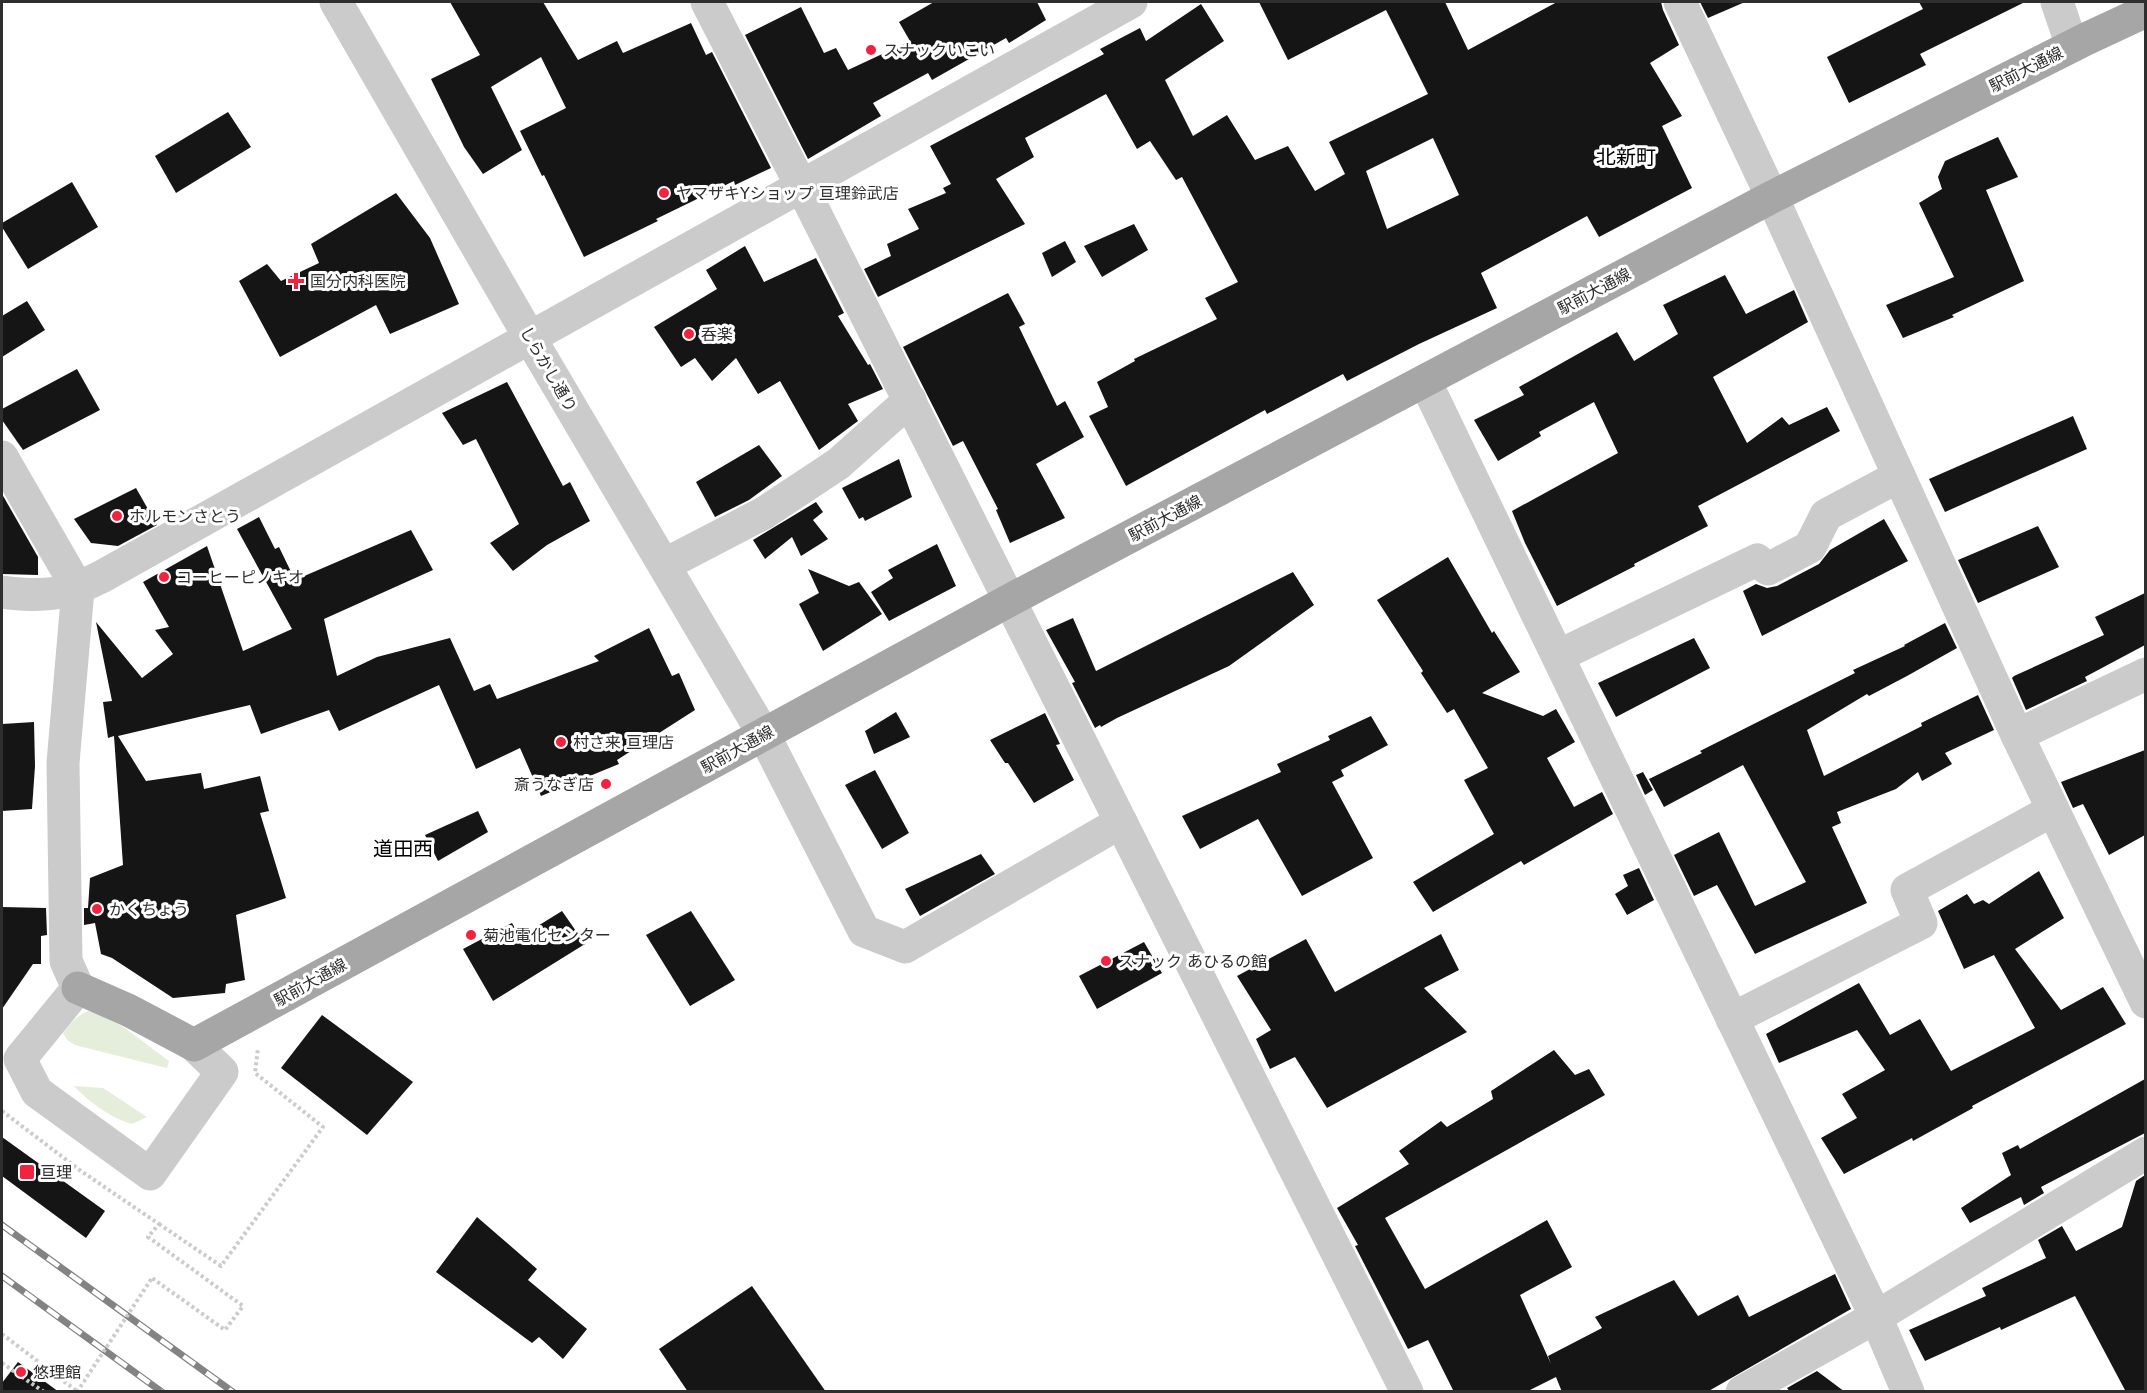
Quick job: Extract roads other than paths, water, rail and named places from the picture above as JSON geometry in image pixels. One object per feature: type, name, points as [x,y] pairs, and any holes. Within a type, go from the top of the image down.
[{"type":"main road","name":"駅前大通線","points":[[194,1045],[1010,600],[1772,197],[2145,11]]},
{"type":"main road","points":[[78,988],[128,1010],[194,1045]]},
{"type":"street","name":"しらかし通り","points":[[336,2],[530,338],[764,735],[864,931],[905,947],[1121,822]]},
{"type":"street","points":[[707,2],[910,400],[1407,1392]]},
{"type":"street","points":[[2,592],[34,597],[78,589],[1131,2]]},
{"type":"street","points":[[1680,2],[1772,197],[2017,735],[2145,1002]]},
{"type":"street","points":[[2057,2],[2072,46]]},
{"type":"street","points":[[1425,381],[1875,1317],[1908,1392]]},
{"type":"street","points":[[664,565],[764,513],[838,464],[910,400]]},
{"type":"street","points":[[2,457],[78,589],[63,763],[66,961],[78,988],[20,1059],[37,1092],[150,1174],[222,1072],[194,1045]]},
{"type":"street","points":[[1558,656],[1757,560],[1768,569],[1810,547],[1826,515],[1899,476]]},
{"type":"street","points":[[2017,735],[2145,675]]},
{"type":"street","points":[[1732,1019],[1921,923],[1907,890],[2053,810]]},
{"type":"street","points":[[1742,1392],[1875,1317],[2145,1153]]},
{"type":"railway","points":[[2,1225],[233,1392]]},
{"type":"railway","points":[[2,1276],[162,1392]]},
{"type":"place","name":"スナックいこい","points":[[871,50]]},
{"type":"place","name":"ヤマザキYショップ 亘理鈴武店","points":[[664,193]]},
{"type":"place","name":"国分内科医院","points":[[296,281]]},
{"type":"place","name":"呑楽","points":[[689,334]]},
{"type":"place","name":"ホルモンさとう","points":[[117,516]]},
{"type":"place","name":"コーヒーピノキオ","points":[[164,577]]},
{"type":"place","name":"村さ来 亘理店","points":[[561,742]]},
{"type":"place","name":"斎うなぎ店","points":[[606,784]]},
{"type":"place","name":"かくちょう","points":[[97,909]]},
{"type":"place","name":"菊池電化センター","points":[[471,935]]},
{"type":"place","name":"スナック あひるの館","points":[[1106,961]]},
{"type":"place","name":"亘理","points":[[27,1172]]},
{"type":"place","name":"悠理館","points":[[21,1372]]},
{"type":"district","name":"北新町","points":[[1626,157]]},
{"type":"district","name":"道田西","points":[[403,849]]}]
